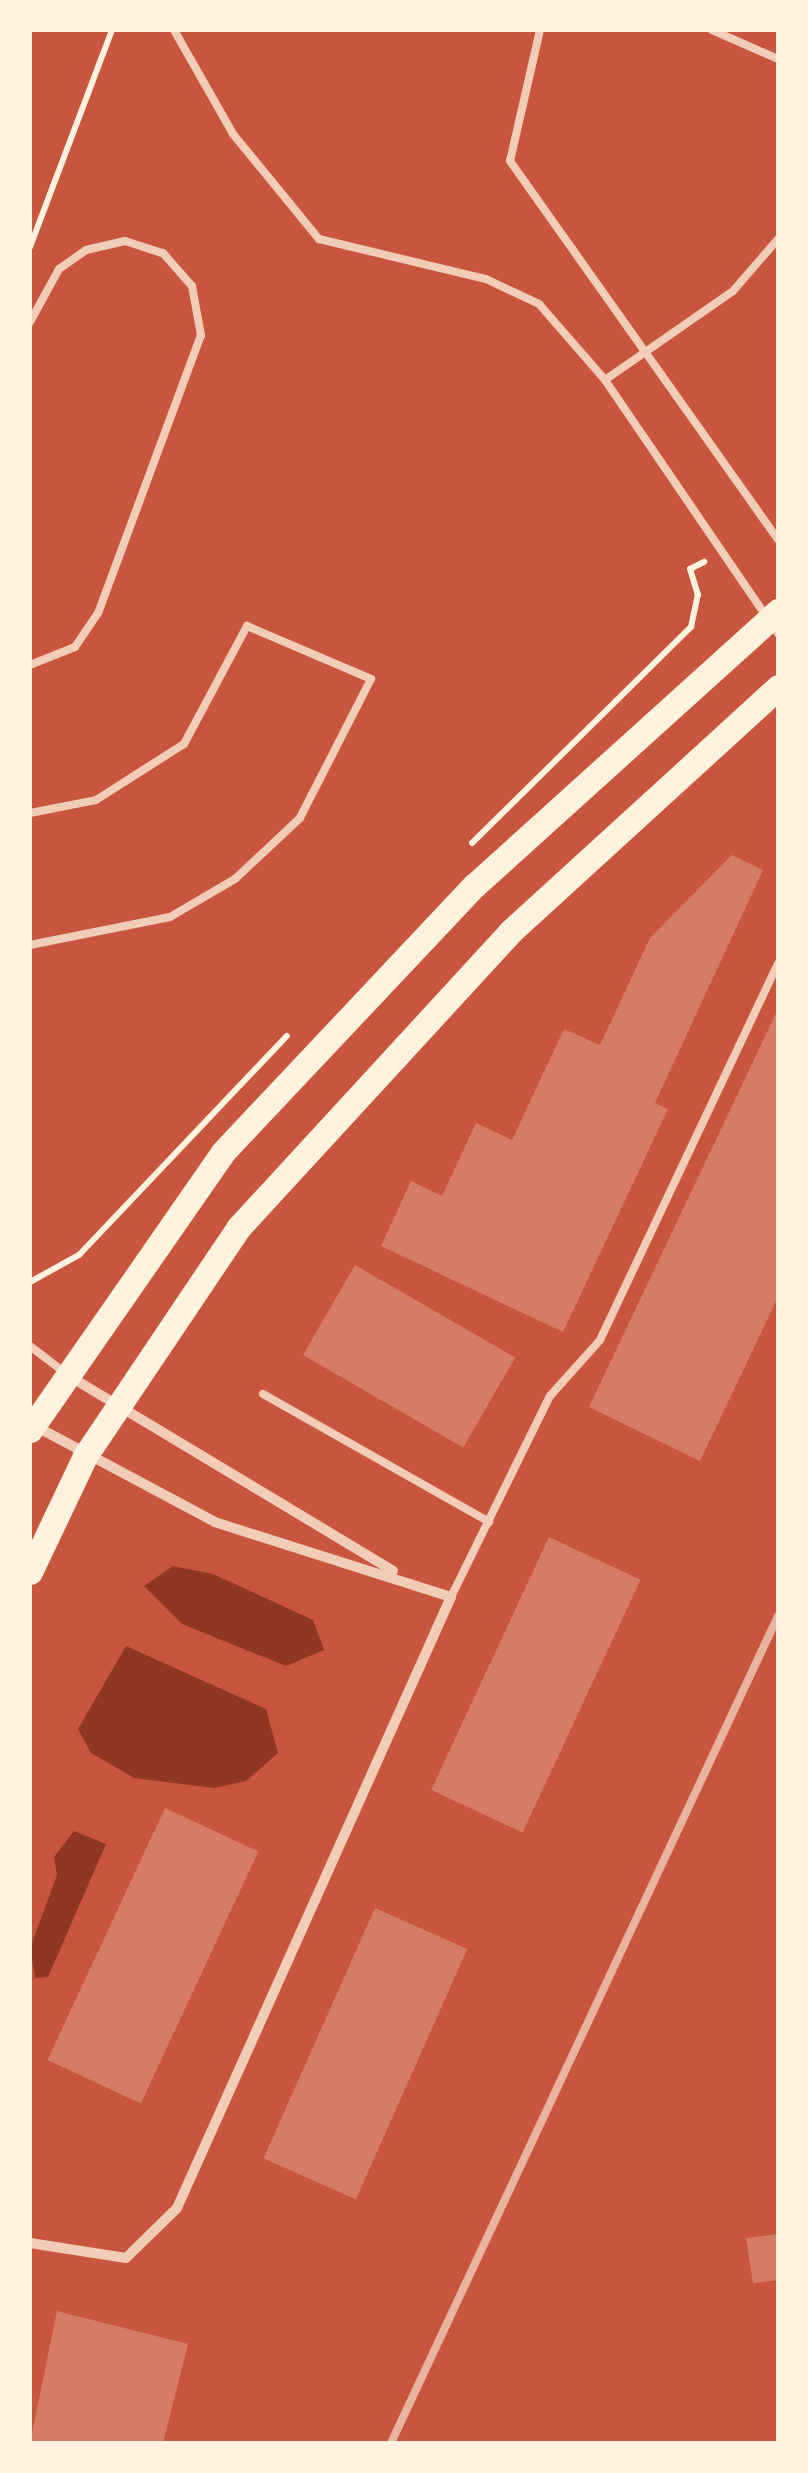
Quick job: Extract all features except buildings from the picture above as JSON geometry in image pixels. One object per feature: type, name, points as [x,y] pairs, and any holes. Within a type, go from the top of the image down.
[{"type":"main road","points":[[31,1426],[64,1372],[223,1152],[475,885],[775,622]]},
{"type":"main road","points":[[30,1572],[84,1456],[239,1227],[510,932],[778,687]]},
{"type":"street","points":[[64,1372],[116,1409],[411,1582]]},
{"type":"street","points":[[30,2243],[126,2258],[176,2208],[451,1597],[215,1522],[31,1426]]},
{"type":"lane","points":[[174,30],[233,134],[319,238],[486,279],[538,304],[605,380],[775,622]]},
{"type":"lane","points":[[540,30],[510,160],[778,540]]},
{"type":"lane","points":[[712,30],[778,59]]},
{"type":"lane","points":[[605,380],[734,291],[778,239]]},
{"type":"lane","points":[[30,322],[59,269],[86,250],[124,241],[163,254],[192,286],[201,334],[98,613],[75,647],[30,665]]},
{"type":"lane","points":[[30,813],[96,800],[184,744],[248,626],[371,679],[300,818],[235,879],[170,917],[30,945]]},
{"type":"lane","points":[[451,1597],[550,1396],[600,1340],[778,964]]},
{"type":"lane","points":[[30,1346],[64,1372]]},
{"type":"lane","points":[[263,1394],[488,1522]]},
{"type":"path","points":[[30,247],[112,30]]},
{"type":"shaded area","points":[[173,1566],[213,1574],[313,1620],[324,1650],[286,1666],[182,1624],[144,1586]]},
{"type":"shaded area","points":[[126,1646],[266,1709],[278,1753],[246,1781],[214,1788],[134,1778],[91,1753],[78,1729]]},
{"type":"shaded area","points":[[74,1831],[106,1844],[48,1977],[35,1978],[30,1948],[57,1875],[54,1857]]},
{"type":"railway","points":[[391,2443],[778,1616]]}]
